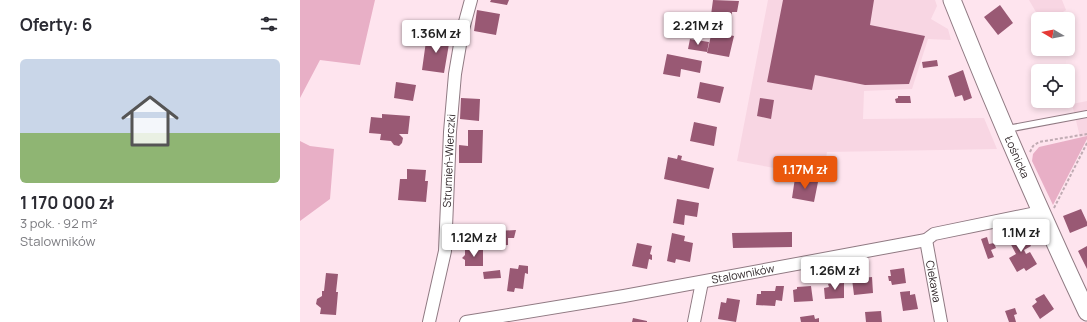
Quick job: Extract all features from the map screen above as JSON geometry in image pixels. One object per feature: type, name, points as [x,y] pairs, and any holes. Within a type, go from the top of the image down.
[{"type":"street","name":"Strumień-Wierczki","points":[[430,322],[445,250],[450,132],[455,74],[462,33],[471,0]]},
{"type":"street","name":"Łośnicka","points":[[952,0],[1005,130],[1046,212],[1087,312]]},
{"type":"street","name":"Stalowników","points":[[466,322],[624,296],[926,240],[934,234],[1046,212]]},
{"type":"street","name":"Ciekawa","points":[[926,240],[941,322]]},
{"type":"street","points":[[694,322],[702,282]]},
{"type":"lane","points":[[1005,130],[1087,114]]},
{"type":"path","points":[[1030,153],[1034,146],[1040,142],[1087,134]]},
{"type":"path","points":[[1046,212],[1087,143]]},
{"type":"shaded area","points":[[300,0],[375,0],[360,65],[320,60],[300,98]]},
{"type":"shaded area","points":[[768,0],[935,0],[937,6],[931,19],[948,29],[951,40],[928,39],[912,89],[864,91],[863,119],[984,118],[997,149],[827,152],[823,177],[737,161]]},
{"type":"shaded area","points":[[1029,0],[1062,0],[1066,10],[1063,12],[1036,12]]},
{"type":"shaded area","points":[[1087,101],[1087,136],[1080,137],[1073,108],[1075,108],[1075,103]]},
{"type":"shaded area","points":[[1087,136],[1087,139],[1053,205],[1032,161],[1033,154],[1039,147]]},
{"type":"shaded area","points":[[300,141],[310,146],[334,149],[330,199],[300,221]]},
{"type":"building","points":[[491,0],[509,0],[507,5],[490,2]]},
{"type":"building","points":[[713,0],[739,1],[737,12],[732,12],[731,20],[711,15]]},
{"type":"building","points":[[783,0],[874,0],[870,25],[925,36],[909,84],[865,85],[815,75],[812,90],[767,82]]},
{"type":"building","points":[[1000,5],[1013,23],[998,35],[984,17]]},
{"type":"building","points":[[477,10],[500,14],[496,35],[474,31]]},
{"type":"building","points":[[694,18],[709,21],[708,29],[692,27]]},
{"type":"building","points":[[712,31],[734,36],[729,57],[707,53]]},
{"type":"building","points":[[427,34],[450,38],[444,73],[422,70]]},
{"type":"building","points":[[690,39],[709,42],[707,52],[688,49]]},
{"type":"building","points":[[667,54],[702,61],[700,73],[681,69],[680,77],[663,74]]},
{"type":"building","points":[[937,60],[938,66],[923,68],[922,62]]},
{"type":"building","points":[[963,70],[972,98],[964,101],[962,95],[955,97],[948,76]]},
{"type":"building","points":[[396,82],[416,85],[413,101],[394,98]]},
{"type":"building","points":[[700,82],[724,87],[720,103],[697,98]]},
{"type":"building","points":[[898,96],[910,96],[911,103],[896,103],[895,99],[898,98]]},
{"type":"building","points":[[461,98],[480,99],[479,121],[460,119]]},
{"type":"building","points":[[760,98],[774,100],[771,119],[757,116]]},
{"type":"building","points":[[382,114],[410,116],[408,134],[399,134],[403,138],[402,143],[399,146],[394,145],[391,141],[380,140],[381,134],[369,133],[371,117],[382,118]]},
{"type":"building","points":[[694,122],[717,127],[714,146],[690,141]]},
{"type":"building","points":[[468,130],[483,130],[482,163],[459,163],[459,145],[468,146]]},
{"type":"building","points":[[678,155],[682,156],[681,160],[714,168],[709,189],[664,179],[668,157],[677,159]]},
{"type":"building","points":[[813,160],[824,161],[822,174],[812,173]]},
{"type":"building","points":[[407,169],[426,170],[425,181],[428,181],[426,202],[398,200],[400,179],[407,179]]},
{"type":"building","points":[[795,178],[818,182],[814,202],[792,198]]},
{"type":"building","points":[[677,199],[699,203],[697,217],[685,215],[684,225],[673,223]]},
{"type":"building","points":[[1081,209],[1087,222],[1087,226],[1070,233],[1063,216]]},
{"type":"building","points":[[516,230],[514,238],[508,238],[508,245],[490,246],[490,239],[498,239],[498,231]]},
{"type":"building","points":[[1023,231],[1031,246],[1024,250],[1026,254],[1030,252],[1037,264],[1026,271],[1024,268],[1017,272],[1009,258],[1016,254],[1008,239]]},
{"type":"building","points":[[792,232],[792,247],[733,248],[732,233]]},
{"type":"building","points":[[672,233],[685,236],[684,241],[693,243],[690,262],[676,259],[675,263],[667,261]]},
{"type":"building","points":[[987,237],[989,244],[994,243],[996,248],[991,250],[994,257],[988,259],[981,239]]},
{"type":"building","points":[[637,243],[652,246],[650,254],[652,255],[652,260],[649,259],[647,269],[632,266]]},
{"type":"building","points":[[1087,246],[1087,269],[1078,251]]},
{"type":"building","points":[[465,250],[483,250],[483,266],[465,266],[465,260],[462,258],[465,255]]},
{"type":"building","points":[[519,265],[528,266],[528,274],[525,273],[523,289],[515,288],[514,292],[507,291],[510,268],[518,269]]},
{"type":"building","points":[[904,268],[906,283],[892,285],[888,276],[891,276],[890,270]]},
{"type":"building","points":[[500,270],[501,278],[484,279],[483,272]]},
{"type":"building","points":[[326,273],[338,274],[336,315],[320,314],[321,308],[316,304],[317,299],[322,296],[322,291],[324,291]]},
{"type":"building","points":[[872,277],[873,293],[854,295],[852,279]]},
{"type":"building","points":[[844,283],[844,298],[825,299],[824,288],[829,287],[828,284]]},
{"type":"building","points":[[776,286],[784,286],[782,301],[776,300],[775,306],[756,305],[757,294],[761,294],[761,291],[775,291]]},
{"type":"building","points":[[811,286],[813,301],[794,302],[793,290],[797,289],[797,287]]},
{"type":"building","points":[[910,291],[910,295],[915,294],[918,309],[903,311],[900,292]]},
{"type":"building","points":[[1044,294],[1054,309],[1040,319],[1032,306],[1037,302],[1035,299]]},
{"type":"building","points":[[727,298],[740,300],[736,322],[718,319],[721,302],[726,303]]},
{"type":"building","points":[[1015,308],[1017,314],[1014,315],[1016,322],[1009,322],[1005,311]]},
{"type":"building","points":[[881,311],[882,322],[866,322],[865,312]]},
{"type":"building","points":[[814,315],[815,319],[819,318],[819,322],[801,322],[800,317]]},
{"type":"building","points":[[633,318],[647,321],[647,322],[632,322]]}]
